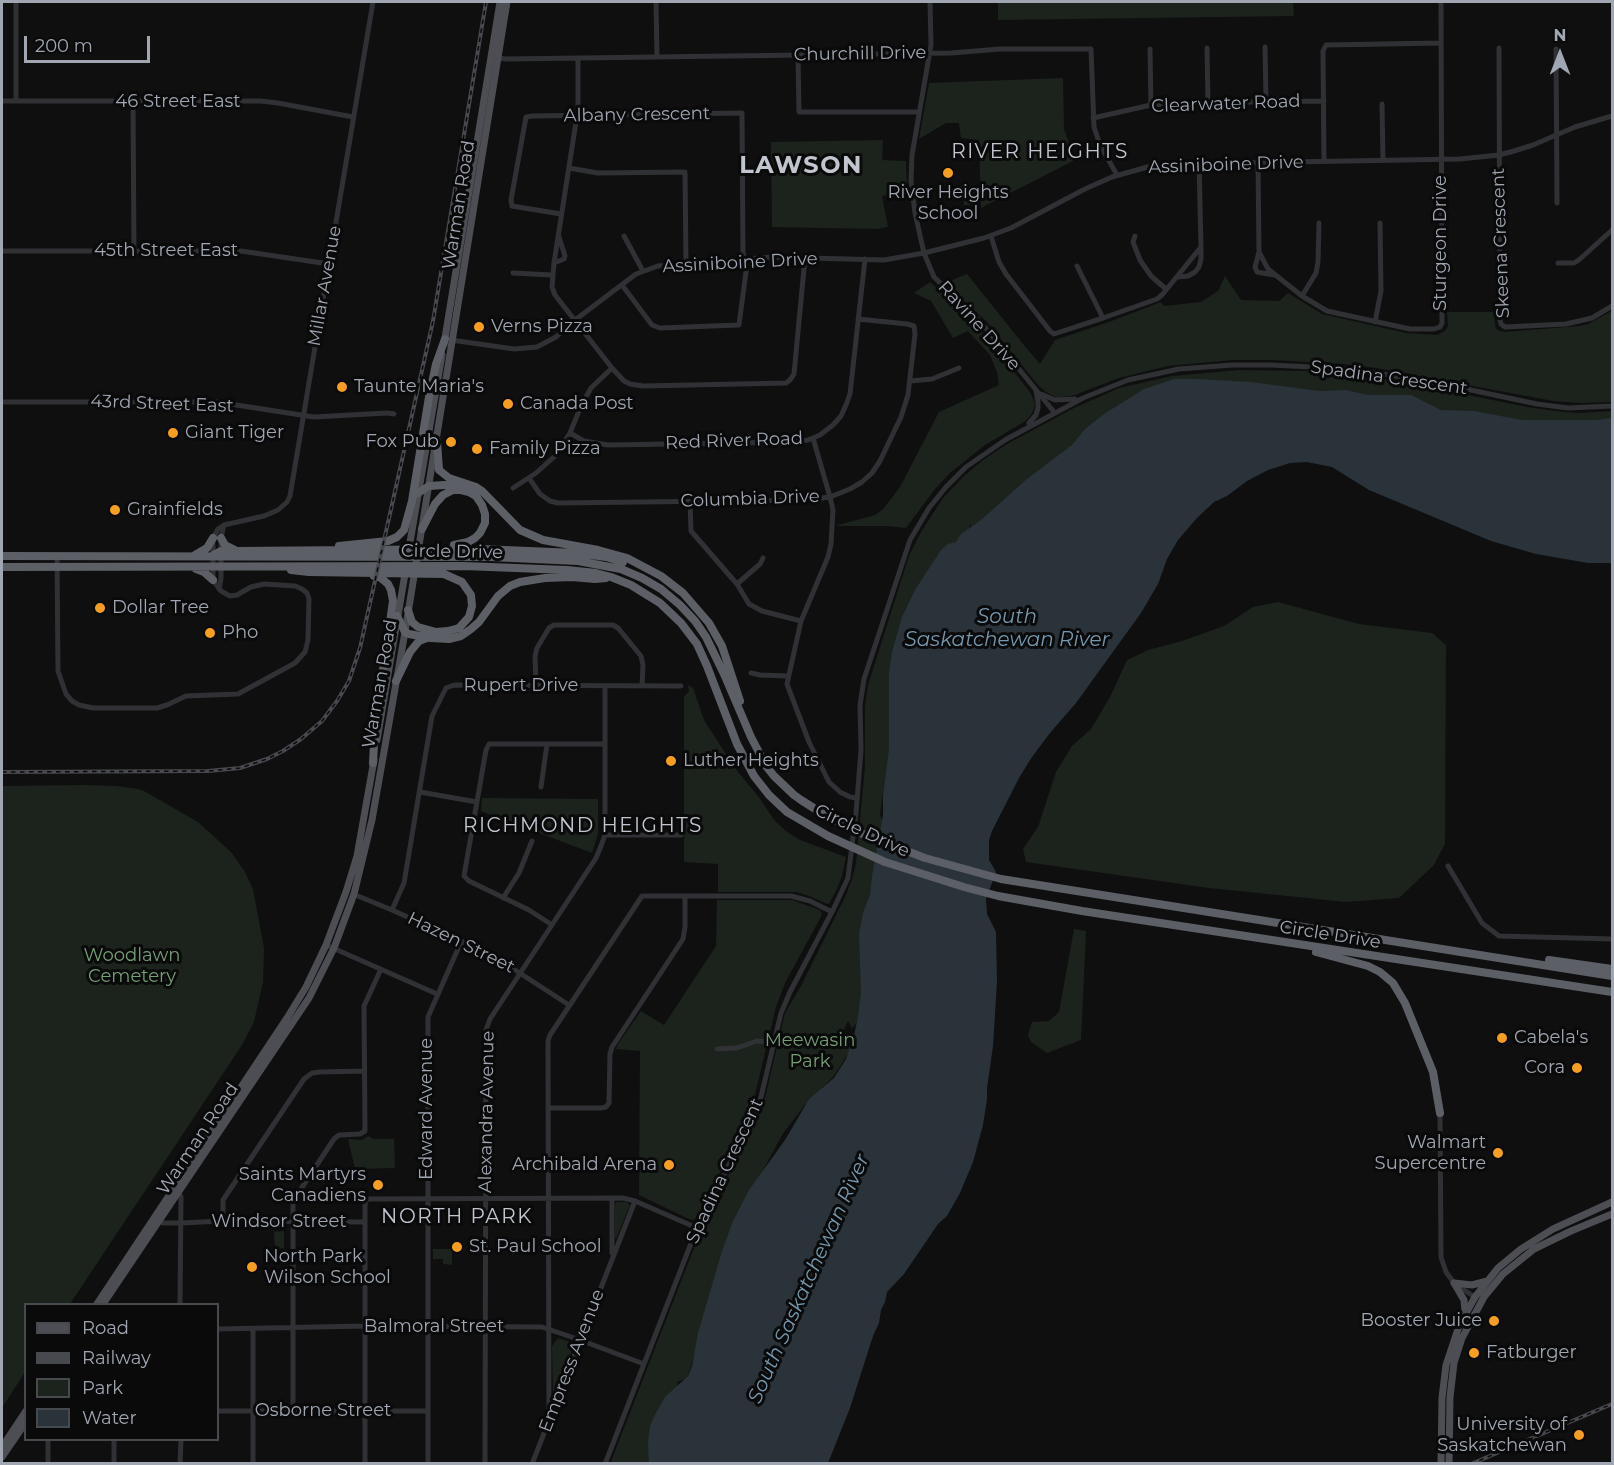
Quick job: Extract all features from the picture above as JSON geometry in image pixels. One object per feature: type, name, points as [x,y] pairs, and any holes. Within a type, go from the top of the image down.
[{"type":"highway","points":[[281,551],[379,543],[401,534],[407,524],[412,501],[436,364],[449,340]]},
{"type":"highway","points":[[436,441],[439,470],[449,478],[470,485],[486,495],[514,525],[528,535],[620,555],[661,576],[683,593],[709,623],[722,646],[751,737]]},
{"type":"highway","points":[[418,493],[429,486],[452,483],[470,485]]},
{"type":"highway","points":[[372,550],[456,545],[468,542],[482,530],[486,518],[484,507],[469,492],[449,491],[437,501],[422,532]]},
{"type":"highway","points":[[194,556],[217,538],[236,551]]},
{"type":"highway","points":[[218,554],[236,551],[490,549],[584,554],[622,561],[661,576]]},
{"type":"highway","name":"Circle Drive","points":[[2,555],[194,556],[218,554],[517,557],[578,561],[621,569],[661,589],[680,604],[695,621],[706,637],[724,674],[751,737],[766,765],[782,784],[794,795],[828,817],[855,831],[925,858],[1001,879],[1612,976]]},
{"type":"highway","points":[[180,566],[204,572],[213,580]]},
{"type":"highway","name":"Circle Drive","points":[[2,567],[464,566],[578,571],[610,577],[631,585],[660,603],[681,623],[697,644],[737,744],[754,776],[769,795],[787,812],[828,836],[885,862],[998,896],[1092,913],[1611,993]]},
{"type":"highway","points":[[254,567],[309,572],[444,574],[462,582],[471,595],[472,606],[469,617],[459,628],[448,632],[436,632],[418,627],[412,622],[408,610]]},
{"type":"highway","points":[[355,573],[381,578],[390,587],[393,596],[375,725],[373,763]]},
{"type":"highway","points":[[397,616],[405,632],[448,639],[466,633],[479,622],[498,596],[510,586],[520,582],[545,578],[610,577]]},
{"type":"highway","points":[[396,681],[408,655],[416,644],[422,639],[431,638]]},
{"type":"highway","points":[[1286,943],[1297,948],[1368,966],[1393,983],[1405,1003],[1433,1072],[1440,1113]]},
{"type":"highway","points":[[1470,953],[1502,954],[1612,969]]},
{"type":"main road","name":"Warman Road","points":[[97,1303],[303,1007],[334,948],[372,820],[405,632],[436,441],[500,2]]},
{"type":"main road","points":[[498,58],[496,49],[500,24],[500,2]]},
{"type":"main road","name":"Warman Road","points":[[104,1303],[160,1221],[306,987],[350,893],[418,493],[449,340],[507,2]]},
{"type":"main road","points":[[1449,1464],[1450,1398],[1454,1363],[1462,1338],[1487,1281],[1509,1258],[1534,1240],[1612,1202]]},
{"type":"main road","points":[[1441,1464],[1444,1374],[1451,1346],[1464,1314],[1498,1279],[1528,1253],[1547,1242],[1612,1214]]},
{"type":"main road","points":[[1454,1282],[1472,1285],[1487,1281]]},
{"type":"main road","points":[[1454,1282],[1464,1300],[1464,1314]]},
{"type":"main road","points":[[2,1447],[24,1415]]},
{"type":"main road","points":[[2,1457],[24,1425]]},
{"type":"street","points":[[16,2],[16,101]]},
{"type":"street","name":"Millar Avenue","points":[[217,538],[218,529],[224,525],[271,514],[278,510],[287,502],[292,489],[373,2]]},
{"type":"street","points":[[656,2],[657,57]]},
{"type":"street","name":"Ravine Drive","points":[[930,2],[930,45],[912,155],[911,181],[924,253],[934,277],[979,320],[1054,412]]},
{"type":"street","points":[[1441,2],[1441,160]]},
{"type":"street","points":[[1324,161],[1323,51],[1326,45],[1441,43]]},
{"type":"street","points":[[1265,47],[1266,102]]},
{"type":"street","points":[[1207,48],[1208,103]]},
{"type":"street","points":[[1499,48],[1499,154]]},
{"type":"street","name":"Churchill Drive","points":[[498,58],[1091,49],[1093,118],[1097,138],[1117,175]]},
{"type":"street","points":[[1556,49],[1557,203]]},
{"type":"street","points":[[1150,50],[1151,105]]},
{"type":"street","points":[[798,55],[799,112],[919,112]]},
{"type":"street","points":[[578,58],[577,115],[552,275],[552,288],[555,295],[624,381],[638,386],[786,383],[792,377],[794,369],[805,258]]},
{"type":"street","name":"46 Street East","points":[[2,101],[261,101],[354,117]]},
{"type":"street","name":"Clearwater Road","points":[[1093,118],[1151,105],[1324,101]]},
{"type":"street","points":[[133,102],[134,251]]},
{"type":"street","points":[[1382,104],[1383,160]]},
{"type":"street","name":"Albany Crescent","points":[[561,214],[512,206],[511,200],[526,117],[742,113],[743,253],[746,259]]},
{"type":"street","name":"Assiniboine Drive","points":[[449,340],[514,349],[537,347],[556,337],[622,285],[643,271],[658,266],[746,259],[884,260],[924,253],[990,236],[1011,228],[1085,189],[1117,175],[1151,166],[1199,163],[1460,159],[1499,154],[1533,145],[1587,123],[1612,116]]},
{"type":"street","name":"Skeena Crescent","points":[[1499,154],[1501,324],[1505,327],[1566,324],[1592,318],[1612,306]]},
{"type":"street","name":"Sturgeon Drive","points":[[1259,252],[1268,269],[1302,296],[1327,311],[1410,329],[1438,329],[1441,325],[1441,160]]},
{"type":"street","name":"Sturgeon Drive","points":[[1258,162],[1259,252],[1255,267],[1257,272],[1275,275]]},
{"type":"street","points":[[1178,277],[1188,276],[1195,272],[1201,259],[1199,163]]},
{"type":"street","points":[[569,168],[598,173],[685,172],[686,263]]},
{"type":"street","points":[[1302,296],[1316,273],[1318,223]]},
{"type":"street","points":[[1375,322],[1382,291],[1380,223]]},
{"type":"street","points":[[1558,263],[1574,263],[1612,230]]},
{"type":"street","points":[[554,263],[564,259],[565,256],[558,234]]},
{"type":"street","points":[[624,236],[643,271]]},
{"type":"street","points":[[990,236],[1005,273],[1050,332],[1054,334],[1157,298],[1178,277],[1200,247]]},
{"type":"street","points":[[1134,236],[1133,242],[1140,261],[1151,276],[1166,289]]},
{"type":"street","name":"45th Street East","points":[[2,251],[240,251],[329,264]]},
{"type":"street","points":[[622,285],[652,325],[660,328],[736,326],[741,320],[746,259]]},
{"type":"street","name":"Red River Road","points":[[570,433],[584,441],[608,445],[793,442],[820,435],[833,425],[850,394],[865,260]]},
{"type":"street","points":[[1077,266],[1103,318]]},
{"type":"street","points":[[513,273],[552,275]]},
{"type":"street","name":"Columbia Drive","points":[[529,478],[540,494],[558,503],[805,500],[830,497],[862,482],[880,461],[901,417],[908,395],[915,334],[914,327],[907,324],[858,319]]},
{"type":"street","name":"Spadina Crescent","points":[[605,1464],[697,1228],[760,1101],[781,1013],[848,878],[861,750],[860,705],[864,679],[910,540],[929,508],[946,486],[966,467],[1019,431],[1083,398],[1128,380],[1196,367],[1272,365],[1351,369],[1399,376],[1537,404],[1586,408],[1612,406]]},
{"type":"street","points":[[513,488],[555,456],[570,433],[591,388],[612,368]]},
{"type":"street","points":[[910,381],[932,379],[958,368]]},
{"type":"street","points":[[1035,390],[1055,400],[1083,398]]},
{"type":"street","points":[[1019,431],[1033,419],[1037,412],[1038,402],[1035,390]]},
{"type":"street","name":"43rd Street East","points":[[2,402],[217,402],[314,417],[394,414]]},
{"type":"street","points":[[813,438],[833,510],[832,527],[828,557],[801,621],[787,684],[809,742],[829,782],[840,792],[857,798]]},
{"type":"street","points":[[690,502],[692,531],[737,584],[745,598],[762,611],[801,621]]},
{"type":"street","points":[[217,538],[219,589]]},
{"type":"street","points":[[217,538],[218,554]]},
{"type":"street","points":[[57,555],[59,673],[68,696],[75,704],[86,707],[157,708],[186,696],[238,693],[295,663],[303,655],[308,640],[309,599],[305,591],[291,586],[260,584],[234,596],[219,589],[213,580],[217,567]]},
{"type":"street","points":[[737,584],[760,564],[763,558]]},
{"type":"street","points":[[536,686],[537,648],[549,628],[554,625],[613,625],[618,628],[641,656],[642,686]]},
{"type":"street","points":[[751,673],[788,676]]},
{"type":"street","name":"Rupert Drive","points":[[392,910],[405,884],[432,716],[446,688],[454,685],[681,686]]},
{"type":"street","name":"Alexandra Avenue","points":[[485,1464],[486,1030],[490,1019],[596,858],[605,835],[605,686]]},
{"type":"street","points":[[552,925],[529,910],[469,881],[464,876],[486,750],[489,744],[604,744]]},
{"type":"street","points":[[541,787],[548,744]]},
{"type":"street","points":[[420,792],[477,802]]},
{"type":"street","points":[[605,835],[681,835]]},
{"type":"street","points":[[503,897],[519,873],[532,841]]},
{"type":"street","points":[[1448,866],[1482,923],[1499,936],[1612,939]]},
{"type":"street","name":"Hazen Street","points":[[350,893],[492,955],[569,1005]]},
{"type":"street","points":[[549,1421],[548,1041],[550,1035],[642,896],[791,896],[810,901],[832,912]]},
{"type":"street","points":[[549,1107],[606,1107],[609,1103],[612,1047],[683,939],[685,896]]},
{"type":"street","name":"Edward Avenue","points":[[428,1464],[428,1017],[461,942]]},
{"type":"street","points":[[326,945],[437,994]]},
{"type":"street","points":[[292,1410],[293,1201],[334,1139],[339,1135],[360,1134],[365,1131],[364,1006],[381,969]]},
{"type":"street","points":[[717,1048],[737,1048],[763,1040],[774,1042]]},
{"type":"street","points":[[223,1221],[223,1200],[304,1079],[320,1071],[364,1071]]},
{"type":"street","points":[[1440,1113],[1441,1252],[1444,1267],[1454,1282],[1478,1299]]},
{"type":"street","points":[[178,1189],[181,1223],[180,1303]]},
{"type":"street","name":"Empress Avenue","points":[[612,1198],[612,1258]]},
{"type":"street","name":"Windsor Street","points":[[160,1221],[163,1223],[365,1222],[368,1199],[623,1198],[697,1228]]},
{"type":"street","name":"Empress Avenue","points":[[532,1464],[635,1201]]},
{"type":"street","points":[[365,1222],[365,1464]]},
{"type":"street","name":"Balmoral Street","points":[[219,1329],[365,1326],[542,1327],[644,1364]]},
{"type":"street","points":[[253,1329],[253,1464]]},
{"type":"street","name":"Osborne Street","points":[[219,1411],[428,1412]]},
{"type":"street","points":[[48,1441],[48,1464]]},
{"type":"street","points":[[114,1441],[114,1464]]},
{"type":"street","points":[[180,1441],[180,1464]]},
{"type":"green space","points":[[998,2],[1293,2],[1294,16],[998,20]]},
{"type":"green space","points":[[1063,78],[1064,129],[1075,160],[981,208],[979,140],[961,138],[959,123],[946,123],[919,139],[929,83]]},
{"type":"green space","points":[[883,140],[882,160],[906,161],[907,192],[882,196],[888,227],[877,229],[772,227],[771,142]]},
{"type":"green space","points":[[964,186],[977,189],[977,206],[964,205]]},
{"type":"green space","points":[[967,274],[1040,364],[1055,340],[1161,302],[1164,306],[1201,302],[1218,291],[1225,276],[1241,300],[1279,301],[1288,293],[1322,314],[1406,333],[1437,335],[1445,331],[1448,326],[1447,312],[1494,312],[1497,330],[1504,332],[1579,326],[1588,324],[1612,311],[1612,402],[1553,401],[1376,368],[1272,360],[1233,360],[1168,366],[1119,378],[1075,395],[1057,398],[1037,384],[988,323],[945,283]]},
{"type":"green space","points":[[930,282],[975,323],[1030,392],[1035,403],[1034,409],[1024,422],[985,445],[950,473],[906,528],[837,526],[875,515],[883,509],[900,487],[939,412],[999,385],[997,372],[990,355],[968,331],[953,338],[931,301],[914,293]]},
{"type":"green space","name":"Meewasin Park","points":[[1239,370],[1305,371],[1400,381],[1527,407],[1578,413],[1612,411],[1612,420],[1534,424],[1484,418],[973,529],[970,524],[970,533],[891,740],[880,814],[883,823],[862,1012],[852,1028],[848,1021],[842,1034],[846,1036],[851,1033],[855,1043],[834,1076],[804,1106],[782,1135],[744,1206],[687,1378],[677,1382],[679,1393],[651,1463],[610,1464],[701,1230],[763,1106],[785,1013],[801,986],[852,879],[856,863],[865,767],[865,707],[868,685],[909,556],[921,532],[943,498],[983,460],[1007,444],[1074,408],[1119,388],[1172,376]]},
{"type":"green space","points":[[1278,602],[1359,624],[1432,633],[1446,645],[1445,844],[1434,865],[1399,898],[1346,902],[1209,888],[1026,862],[1023,849],[1038,827],[1056,772],[1072,746],[1091,729],[1110,697],[1127,660],[1148,650],[1224,626],[1253,607]]},
{"type":"green space","points":[[688,685],[693,688],[704,720],[711,731],[775,821],[800,840],[846,857],[842,876],[829,904],[796,892],[718,892],[718,864],[684,862],[684,697],[689,691]]},
{"type":"green space","name":"Woodlawn Cemetery","points":[[85,785],[138,789],[198,822],[231,852],[245,872],[253,889],[264,948],[263,982],[254,1022],[242,1045],[71,1303],[24,1303],[24,1374],[2,1408],[2,786]]},
{"type":"green space","points":[[482,798],[598,799],[598,834],[592,853],[481,811]]},
{"type":"green space","points":[[717,900],[792,900],[820,910],[822,915],[785,983],[776,1007],[752,1107],[700,1213],[694,1220],[639,1195],[640,1051],[616,1049],[641,1011],[664,1025],[716,946]]},
{"type":"green space","points":[[1074,929],[1086,931],[1081,1040],[1047,1053],[1031,1042],[1028,1035],[1032,1022],[1049,1021],[1059,1012]]},
{"type":"green space","points":[[368,1136],[374,1139],[394,1139],[395,1168],[355,1169],[348,1139],[362,1140]]},
{"type":"green space","points":[[627,1202],[630,1205],[616,1239],[615,1204]]},
{"type":"green space","points":[[284,1231],[284,1248],[275,1249],[274,1232]]},
{"type":"green space","points":[[433,1249],[452,1249],[452,1265],[443,1264],[443,1259],[433,1259]]},
{"type":"green space","points":[[558,1338],[574,1345],[554,1397],[552,1346]]},
{"type":"water","name":"South Saskatchewan River","points":[[1174,379],[1251,382],[1319,391],[1346,390],[1368,395],[1411,395],[1441,410],[1474,411],[1522,420],[1612,418],[1612,563],[1588,563],[1536,554],[1491,541],[1369,490],[1332,467],[1307,462],[1290,463],[1268,470],[1214,502],[1178,540],[1167,559],[1158,584],[1141,613],[1076,703],[1032,757],[992,831],[989,840],[989,860],[996,872],[986,899],[987,914],[996,932],[997,981],[993,1046],[983,1125],[973,1162],[947,1216],[938,1224],[904,1274],[887,1292],[850,1408],[828,1463],[649,1464],[650,1426],[665,1397],[688,1376],[698,1333],[733,1221],[749,1190],[785,1140],[809,1099],[834,1078],[846,1059],[854,1035],[861,992],[859,934],[863,913],[870,895],[883,815],[883,795],[889,749],[889,672],[902,617],[915,590],[941,550],[948,544],[956,542],[961,534],[1072,445],[1085,429],[1144,389]]},
{"type":"railway","points":[[2,772],[208,771],[240,768],[267,759],[301,739],[322,721],[337,701],[349,681],[360,648],[433,321],[486,2]]},
{"type":"railway","points":[[1471,1464],[1612,1404]]},
{"type":"place","name":"River Heights School","points":[[948,173]]},
{"type":"place","name":"Verns Pizza","points":[[479,327]]},
{"type":"place","name":"Taunte Maria's","points":[[342,387]]},
{"type":"place","name":"Canada Post","points":[[508,404]]},
{"type":"place","name":"Giant Tiger","points":[[173,433]]},
{"type":"place","name":"Fox Pub","points":[[451,442]]},
{"type":"place","name":"Family Pizza","points":[[477,449]]},
{"type":"place","name":"Grainfields","points":[[115,510]]},
{"type":"place","name":"Dollar Tree","points":[[100,608]]},
{"type":"place","name":"Pho","points":[[210,633]]},
{"type":"place","name":"Luther Heights","points":[[671,761]]},
{"type":"place","name":"Cabela's","points":[[1502,1038]]},
{"type":"place","name":"Cora","points":[[1577,1068]]},
{"type":"place","name":"Walmart Supercentre","points":[[1498,1153]]},
{"type":"place","name":"Archibald Arena","points":[[669,1165]]},
{"type":"place","name":"Saints Martyrs Canadiens","points":[[378,1185]]},
{"type":"place","name":"St. Paul School","points":[[457,1247]]},
{"type":"place","name":"North Park Wilson School","points":[[252,1267]]},
{"type":"place","name":"Booster Juice","points":[[1494,1321]]},
{"type":"place","name":"Fatburger","points":[[1474,1353]]},
{"type":"place","name":"University of Saskatchewan","points":[[1579,1435]]},
{"type":"district","name":"RIVER HEIGHTS","points":[[1040,152]]},
{"type":"district","name":"LAWSON","points":[[801,166]]},
{"type":"district","name":"RICHMOND HEIGHTS","points":[[583,826]]},
{"type":"district","name":"NORTH PARK","points":[[457,1217]]}]
